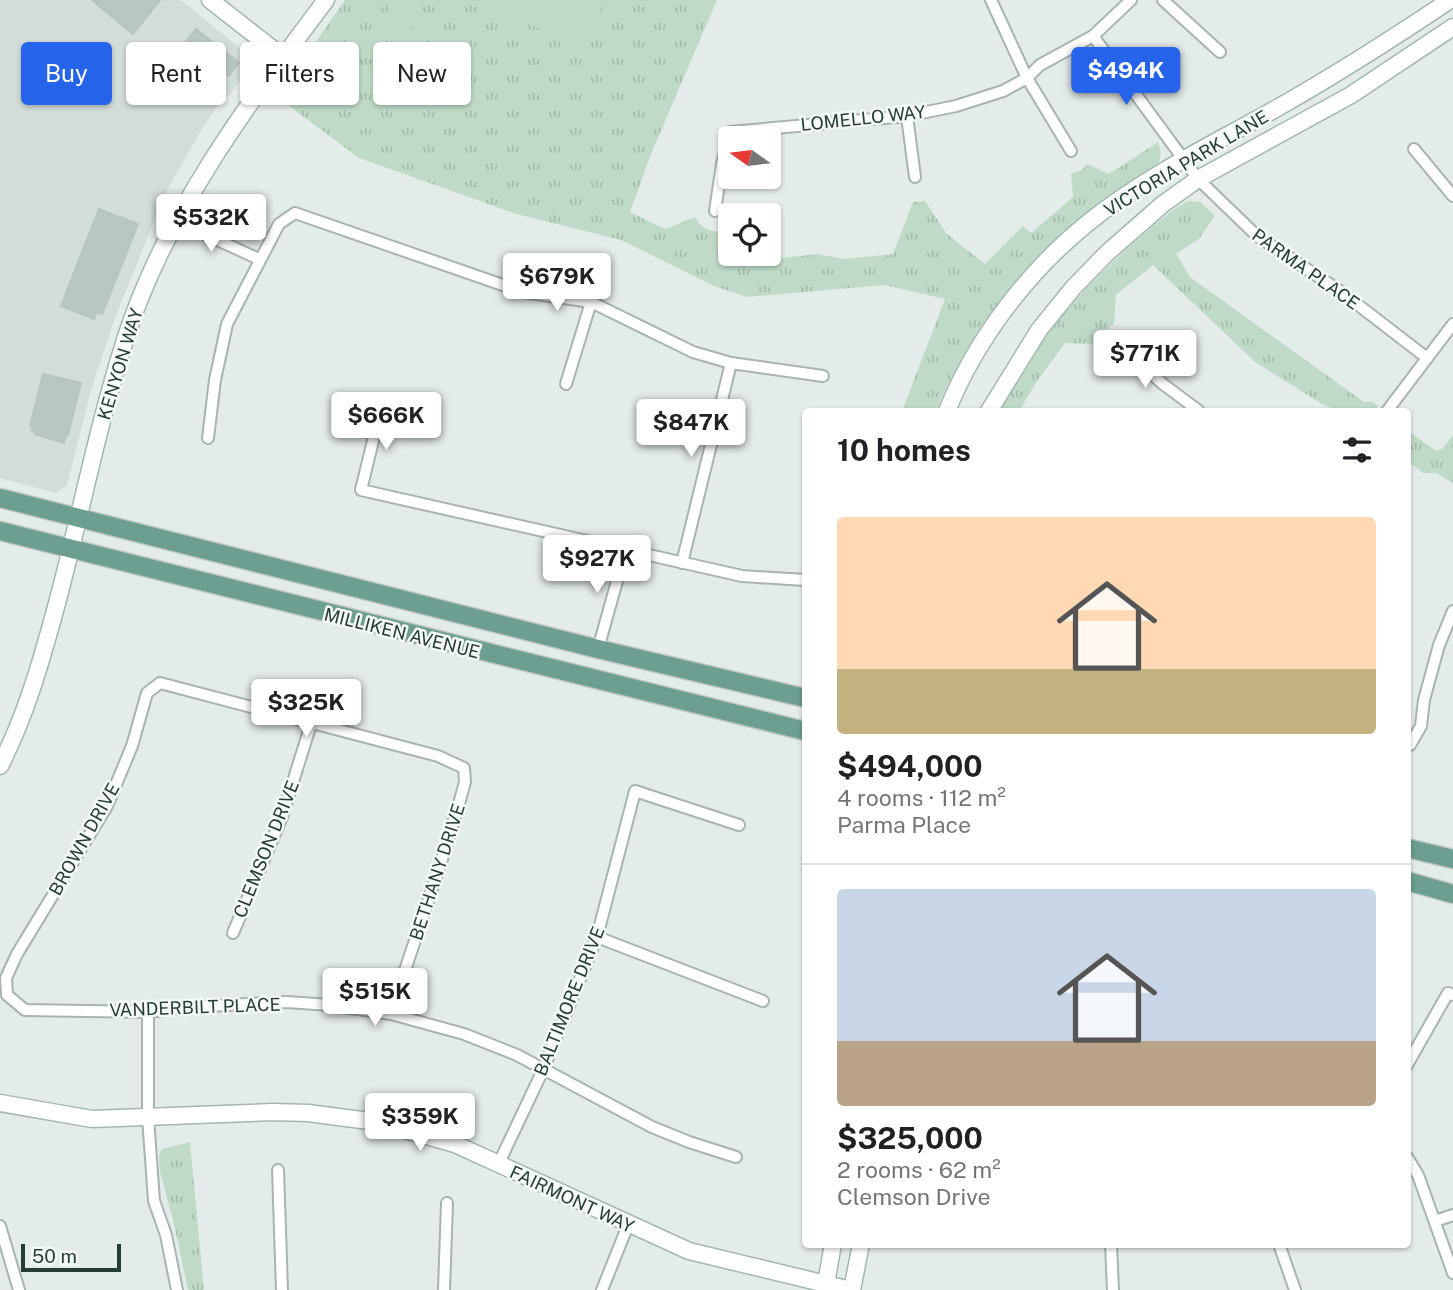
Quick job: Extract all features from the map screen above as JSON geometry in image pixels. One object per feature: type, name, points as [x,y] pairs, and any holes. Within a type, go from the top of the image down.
[{"type":"main road","name":"MILLIKEN AVENUE","points":[[0,498],[598,649],[802,697]]},
{"type":"main road","name":"MILLIKEN AVENUE","points":[[0,531],[802,730]]},
{"type":"main road","points":[[1411,849],[1453,859]]},
{"type":"main road","points":[[1411,882],[1453,894]]},
{"type":"street","points":[[210,0],[264,42]]},
{"type":"street","name":"KENYON WAY","points":[[294,42],[326,0]]},
{"type":"street","points":[[991,0],[1027,78],[1071,151]]},
{"type":"street","name":"LOMELLO WAY","points":[[715,211],[730,132],[907,117],[1003,91],[1027,78],[1040,65],[1093,36],[1131,0]]},
{"type":"street","points":[[1163,0],[1220,52]]},
{"type":"street","points":[[1445,4],[1453,28]]},
{"type":"street","name":"VICTORIA PARK LANE","points":[[948,408],[955,391],[1018,292],[1089,222],[1184,160],[1283,105],[1445,4]]},
{"type":"street","name":"VICTORIA PARK LANE","points":[[991,408],[1039,330],[1073,288],[1129,232],[1163,204],[1198,179],[1351,95],[1453,28]]},
{"type":"street","name":"PARMA PLACE","points":[[1093,36],[1198,179],[1257,236],[1340,291],[1427,358]]},
{"type":"street","name":"KENYON WAY","points":[[0,766],[25,713],[37,677],[106,404],[149,276],[176,221],[251,105]]},
{"type":"street","points":[[907,117],[915,177]]},
{"type":"street","points":[[1414,149],[1453,196]]},
{"type":"street","points":[[208,438],[215,380],[227,324],[279,224],[295,213],[523,292],[591,302],[693,352],[731,363],[823,376]]},
{"type":"street","points":[[176,221],[259,259]]},
{"type":"street","points":[[566,384],[591,302]]},
{"type":"street","points":[[1389,408],[1453,324]]},
{"type":"street","points":[[1114,340],[1163,384],[1195,408]]},
{"type":"street","points":[[682,563],[731,363]]},
{"type":"street","points":[[381,408],[361,490],[742,576],[802,580]]},
{"type":"street","points":[[598,649],[626,549]]},
{"type":"street","points":[[1411,741],[1421,726],[1424,700],[1439,645],[1453,611]]},
{"type":"street","name":"BROWN DRIVE","points":[[8,995],[6,978],[17,954],[107,806],[132,746],[147,693],[160,683],[311,724]]},
{"type":"street","name":"BETHANY DRIVE","points":[[311,724],[438,756],[464,768],[465,782],[437,881],[405,967],[391,1014]]},
{"type":"street","name":"CLEMSON DRIVE","points":[[233,933],[282,817],[311,724]]},
{"type":"street","name":"BALTIMORE DRIVE","points":[[498,1165],[543,1070],[597,937],[635,791],[739,825]]},
{"type":"street","points":[[597,937],[763,1001]]},
{"type":"street","points":[[1411,1058],[1450,994]]},
{"type":"street","name":"VANDERBILT PLACE","points":[[8,995],[25,1010],[148,1012],[286,1002],[391,1014],[464,1034],[517,1055],[652,1127],[736,1157]]},
{"type":"street","points":[[148,1012],[148,1117],[154,1201],[166,1235],[177,1290]]},
{"type":"street","name":"FAIRMONT WAY","points":[[0,1103],[92,1119],[273,1112],[364,1120],[455,1144],[689,1251],[851,1290]]},
{"type":"street","points":[[1411,1164],[1418,1175],[1453,1273]]},
{"type":"street","points":[[278,1170],[282,1290]]},
{"type":"street","points":[[444,1290],[447,1203]]},
{"type":"street","points":[[1435,1221],[1453,1215]]},
{"type":"street","points":[[602,1290],[628,1225]]},
{"type":"street","points":[[0,1226],[19,1290]]},
{"type":"street","points":[[826,1283],[832,1248]]},
{"type":"street","points":[[851,1290],[860,1248]]},
{"type":"street","points":[[1111,1248],[1113,1290]]},
{"type":"street","points":[[1280,1248],[1295,1290]]},
{"type":"shaded area","points":[[0,0],[181,0],[240,48],[240,80],[226,97],[226,42],[126,42],[126,105],[218,105],[167,190],[116,315],[91,390],[67,485],[56,493],[0,478]]},
{"type":"green space","points":[[403,-1],[414,4],[419,15],[414,26],[403,31],[392,26],[387,15],[392,4]]},
{"type":"green space","points":[[345,0],[717,0],[651,154],[630,212],[665,229],[695,217],[700,225],[718,231],[718,266],[781,266],[781,258],[818,254],[844,259],[893,254],[913,202],[925,201],[947,234],[985,264],[1023,226],[1031,233],[1073,197],[1071,174],[1082,170],[1087,164],[1109,174],[1158,142],[1160,151],[1156,167],[1109,196],[1080,219],[1036,259],[1016,282],[979,331],[937,408],[903,408],[945,299],[884,285],[747,297],[714,286],[621,240],[516,214],[359,158],[288,105],[359,105],[359,42],[316,42]]},
{"type":"green space","points":[[486,0],[604,0],[588,47],[483,7]]},
{"type":"green space","points":[[1188,201],[1200,202],[1215,216],[1199,239],[1176,254],[1190,277],[1364,402],[1373,402],[1377,408],[1332,408],[1255,362],[1153,265],[1116,295],[1114,324],[1105,330],[1100,344],[1065,343],[1021,408],[1002,408],[1029,361],[1082,293],[1123,252]]},
{"type":"green space","points":[[1411,433],[1436,451],[1442,449],[1453,435],[1453,483],[1436,473],[1423,473],[1411,464]]},
{"type":"green space","points":[[190,1142],[204,1290],[188,1290],[160,1172],[159,1156],[162,1149]]},
{"type":"building","points":[[92,0],[160,0],[133,34]]},
{"type":"building","points":[[196,29],[212,42],[186,42]]},
{"type":"building","points":[[226,53],[239,63],[229,76],[226,74]]},
{"type":"building","points":[[99,209],[138,224],[102,314],[96,312],[94,319],[61,306]]},
{"type":"building","points":[[43,374],[81,383],[64,443],[35,434],[30,426]]}]
